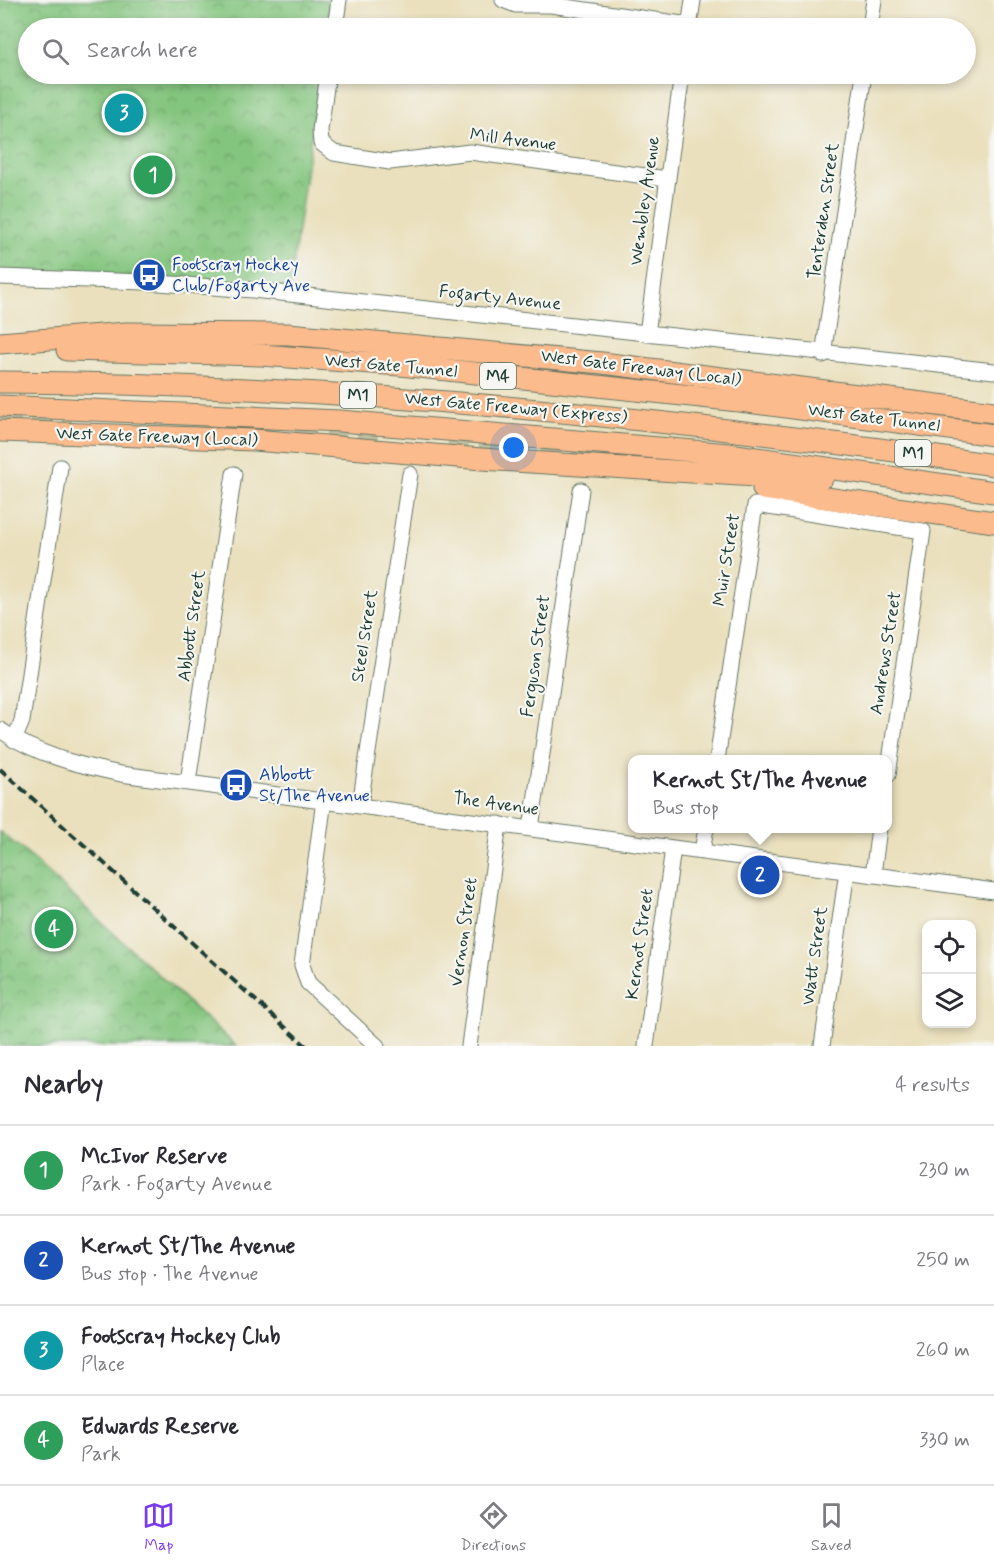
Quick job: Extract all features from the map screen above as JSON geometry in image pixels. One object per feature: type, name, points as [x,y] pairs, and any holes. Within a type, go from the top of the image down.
[{"type":"highway","name":"West Gate Freeway (Local)","points":[[0,343],[126,333],[288,334],[602,363],[994,412]]},
{"type":"highway","name":"West Gate Tunnel","points":[[0,348],[261,355],[400,365],[748,402],[994,435]]},
{"type":"highway","name":"West Gate Freeway (Express)","points":[[0,382],[230,388],[524,408],[727,428],[994,465]]},
{"type":"highway","name":"West Gate Freeway (Express)","points":[[0,406],[340,421],[729,454],[888,476]]},
{"type":"highway","name":"West Gate Freeway (Local)","points":[[0,431],[254,440],[482,459],[786,478],[888,476]]},
{"type":"highway","name":"M1","points":[[482,459],[710,482],[994,522]]},
{"type":"highway","name":"M1","points":[[888,476],[994,492]]},
{"type":"street","points":[[336,18],[339,0]]},
{"type":"street","points":[[503,0],[516,5],[539,4],[630,18]]},
{"type":"street","points":[[690,18],[693,0]]},
{"type":"street","points":[[871,18],[874,0]]},
{"type":"street","name":"Mill Avenue","points":[[327,84],[320,130],[321,143],[334,153],[390,162],[470,152],[668,179]]},
{"type":"street","name":"Wembley Avenue","points":[[647,334],[681,84]]},
{"type":"street","name":"Tenterden Street","points":[[823,355],[863,84]]},
{"type":"street","name":"Fogarty Avenue","points":[[0,278],[145,282],[253,290],[823,355],[994,371]]},
{"type":"street","points":[[14,740],[22,722],[60,467]]},
{"type":"street","name":"Abbott Street","points":[[188,782],[234,474]]},
{"type":"street","name":"Steel Street","points":[[360,805],[410,474]]},
{"type":"street","name":"Ferguson Street","points":[[531,828],[581,490]]},
{"type":"street","name":"Muir Street","points":[[718,755],[755,505],[923,531],[923,537]]},
{"type":"street","name":"Andrews Street","points":[[891,755],[923,537]]},
{"type":"street","name":"The Avenue","points":[[0,730],[14,740],[66,762],[121,774],[994,891]]},
{"type":"street","points":[[324,800],[302,965],[303,975],[308,983],[377,1046]]},
{"type":"street","name":"Vernon Street","points":[[469,1046],[499,824]]},
{"type":"street","points":[[702,852],[705,833]]},
{"type":"street","points":[[873,875],[878,833]]},
{"type":"street","name":"Kernot Street","points":[[646,1046],[673,848]]},
{"type":"street","name":"Watt Street","points":[[822,1046],[847,871]]},
{"type":"green space","points":[[0,0],[331,0],[328,18],[18,18],[18,84],[319,84],[289,294],[0,277]]},
{"type":"green space","points":[[0,832],[23,850],[236,1046],[0,1046]]},
{"type":"tunnel","points":[[0,418],[72,419]]},
{"type":"tunnel","points":[[295,429],[381,434]]},
{"type":"tunnel","points":[[448,440],[644,457]]},
{"type":"railway","points":[[0,769],[306,1046]]},
{"type":"place","name":"Footscray Hockey Club","points":[[124,113]]},
{"type":"place","name":"McIvor Reserve","points":[[153,175]]},
{"type":"place","name":"Footscray Hockey Club/Fogarty Ave","points":[[149,275]]},
{"type":"place","name":"Abbott St/The Avenue","points":[[236,785]]},
{"type":"place","name":"Kernot St/The Avenue","points":[[760,875]]},
{"type":"place","name":"Edwards Reserve","points":[[54,929]]}]
